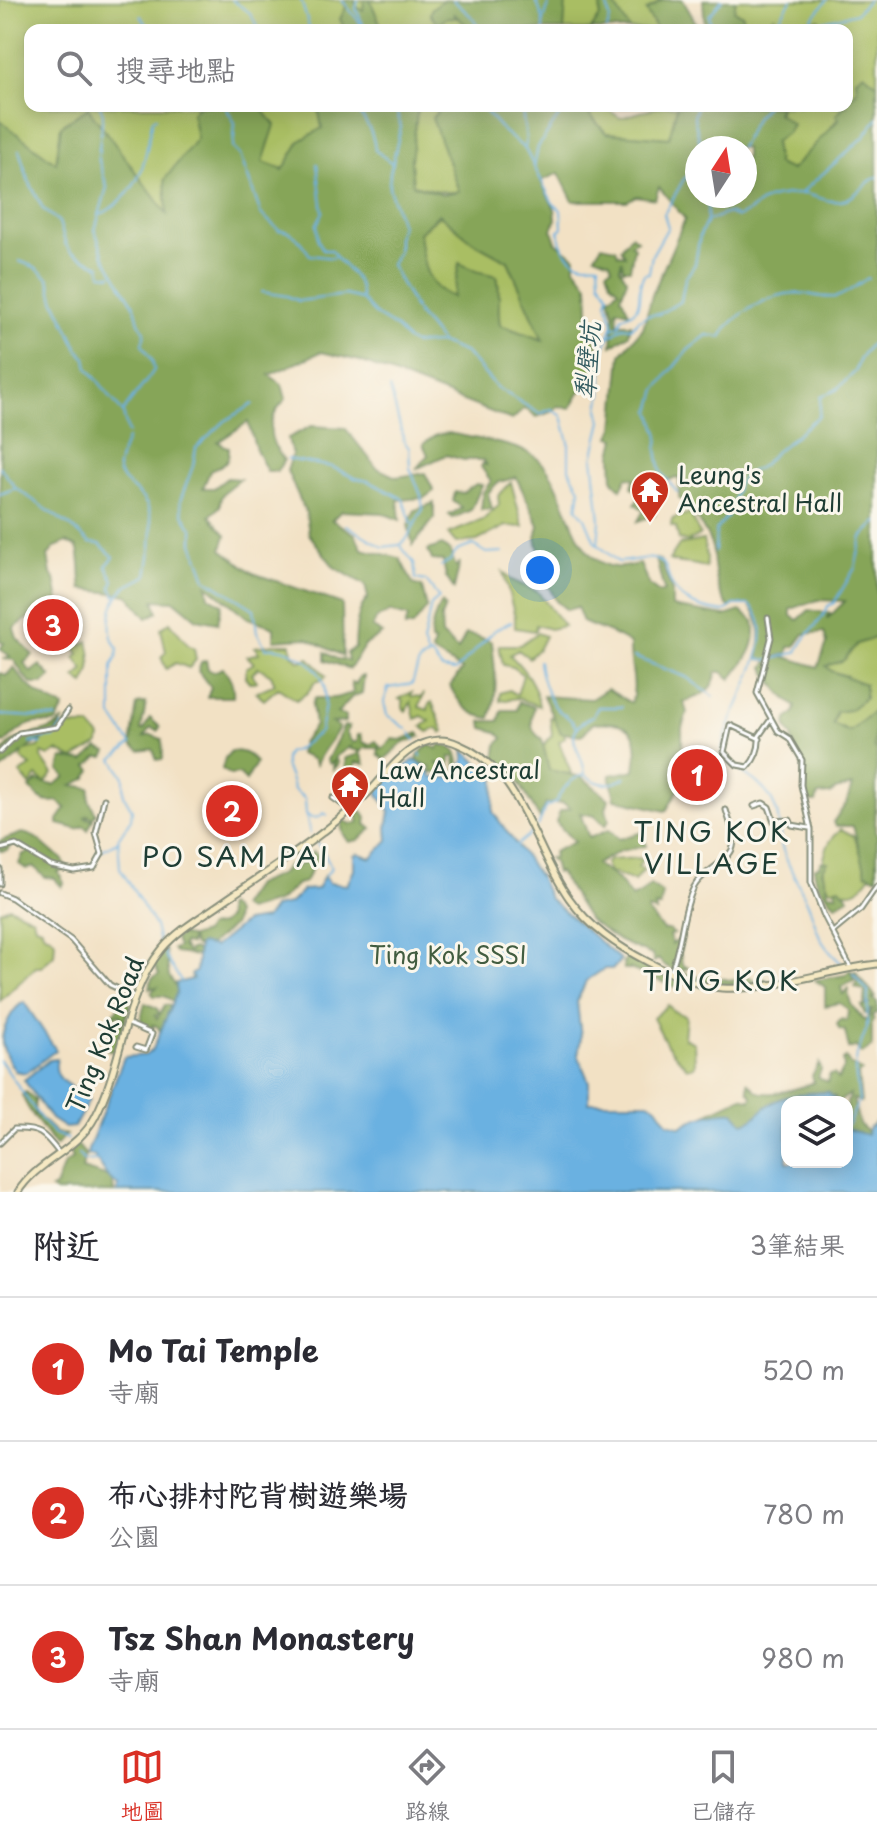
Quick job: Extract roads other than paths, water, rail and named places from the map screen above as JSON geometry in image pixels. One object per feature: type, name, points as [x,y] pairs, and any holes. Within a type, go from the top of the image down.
[{"type":"main road","name":"Ting Kok Road","points":[[18,1192],[38,1169],[78,1139],[96,1116],[145,974],[173,938],[351,813],[398,761],[416,747],[437,740],[461,745],[487,763],[515,796],[559,882],[579,912],[617,945],[670,973],[702,985],[743,988],[877,964]]},
{"type":"street","points":[[768,618],[771,638],[757,693],[778,731],[789,738],[802,760],[801,785],[811,829],[811,882],[851,968]]},
{"type":"street","points":[[0,752],[19,733],[57,727],[68,710]]},
{"type":"street","points":[[760,739],[730,725],[724,752],[737,765],[748,767],[760,748],[760,739],[759,736],[771,719]]},
{"type":"street","points":[[333,798],[351,813]]},
{"type":"street","points":[[0,849],[16,845],[47,865],[74,871],[94,868],[100,861],[102,850],[96,833],[104,799]]},
{"type":"street","points":[[754,806],[763,803],[769,807],[774,821],[790,820],[792,825],[811,829]]},
{"type":"street","points":[[670,973],[680,948],[695,885],[733,848],[726,810]]},
{"type":"street","points":[[0,869],[0,890],[71,940],[110,985],[136,997]]},
{"type":"street","points":[[833,933],[861,909],[877,886]]},
{"type":"street","points":[[129,1024],[152,1034],[146,1050],[136,1047]]},
{"type":"street","points":[[0,1143],[14,1129],[37,1130],[59,1153]]},
{"type":"water","points":[[464,750],[495,778],[493,812],[540,878],[549,898],[621,960],[613,969],[604,969],[586,981],[577,1002],[581,1037],[578,1055],[589,1082],[589,1102],[649,1102],[657,1107],[668,1123],[681,1127],[699,1118],[728,1112],[734,1112],[743,1123],[781,1099],[781,1168],[853,1168],[853,1131],[867,1135],[868,1128],[877,1121],[877,1192],[117,1192],[118,1186],[94,1156],[87,1155],[88,1150],[124,1057],[146,1055],[153,1049],[177,992],[176,983],[193,979],[191,975],[196,971],[200,944],[214,947],[245,922],[265,919],[274,907],[289,904],[303,890],[317,889],[324,876],[329,883],[347,885],[354,870],[354,855],[358,853],[371,858],[388,840],[390,811],[377,788],[414,760],[424,766],[433,778],[457,777],[465,758]]},
{"type":"water","points":[[24,1002],[56,1050],[26,1073],[15,1071],[2,1041],[9,1019]]},
{"type":"water","points":[[57,1059],[57,1073],[61,1079],[89,1100],[74,1127],[65,1128],[51,1119],[24,1080],[49,1060]]},
{"type":"water","points":[[828,1092],[831,1096],[790,1096],[797,1094]]},
{"type":"waterway","points":[[232,0],[249,12],[256,24]]},
{"type":"waterway","points":[[301,0],[308,24]]},
{"type":"waterway","points":[[342,0],[361,24]]},
{"type":"waterway","points":[[358,0],[356,9],[363,24]]},
{"type":"waterway","points":[[453,0],[476,24]]},
{"type":"waterway","points":[[536,0],[543,24]]},
{"type":"waterway","points":[[545,17],[550,0]]},
{"type":"waterway","points":[[606,0],[609,24]]},
{"type":"waterway","points":[[711,24],[709,16],[722,0]]},
{"type":"waterway","points":[[777,24],[791,0]]},
{"type":"waterway","points":[[808,24],[827,0]]},
{"type":"waterway","points":[[813,24],[856,13],[868,0]]},
{"type":"waterway","points":[[141,16],[146,24]]},
{"type":"waterway","points":[[102,112],[98,158],[107,187],[95,230],[104,256],[135,307],[145,332],[142,344],[154,370],[123,412]]},
{"type":"waterway","points":[[229,112],[235,123],[233,148],[240,155],[261,214],[279,230],[293,235],[310,255],[334,258]]},
{"type":"waterway","points":[[357,112],[373,137],[375,150],[393,164]]},
{"type":"waterway","points":[[397,112],[401,127],[389,187],[401,225],[398,251],[391,265],[418,314],[440,341]]},
{"type":"waterway","name":"犁壁坑","points":[[486,112],[525,149],[553,203],[561,210],[562,228],[559,231],[563,248],[575,261],[599,264],[600,281],[609,294],[607,302],[613,323],[601,360],[599,409],[602,421],[593,458],[600,520],[598,543]]},
{"type":"waterway","points":[[524,112],[525,147]]},
{"type":"waterway","points":[[534,167],[538,147],[562,112]]},
{"type":"waterway","points":[[695,112],[698,136]]},
{"type":"waterway","points":[[746,136],[761,112]]},
{"type":"waterway","points":[[101,214],[122,199],[136,181],[156,117]]},
{"type":"waterway","points":[[801,193],[863,138],[877,119]]},
{"type":"waterway","points":[[19,150],[28,179],[43,209],[59,222],[71,252],[100,266],[102,274],[112,275]]},
{"type":"waterway","points":[[317,164],[323,212],[317,224],[318,240],[323,250],[331,250],[355,278],[361,299],[377,316],[414,344],[441,343],[466,353],[496,387],[540,414],[552,409],[562,416],[569,442],[569,469],[580,489],[577,508],[595,542],[618,562],[646,558],[661,562],[673,587],[691,603],[724,612],[734,605],[749,605],[759,618],[761,636],[758,655],[725,737],[722,753],[762,787],[774,805],[787,862],[822,941],[841,963]]},
{"type":"waterway","points":[[709,220],[728,213],[737,217],[774,197],[802,194],[842,201],[877,177]]},
{"type":"waterway","points":[[612,328],[620,325],[622,317],[638,305],[644,274],[649,273],[652,255],[668,227],[664,214],[685,178]]},
{"type":"waterway","points":[[610,336],[623,327],[631,328],[647,315],[659,314],[681,301],[685,279],[695,264],[708,208]]},
{"type":"waterway","points":[[19,261],[35,267],[49,279],[54,299],[79,351],[86,358],[88,368],[123,413],[128,433]]},
{"type":"waterway","points":[[677,492],[661,472],[657,450],[659,436],[651,411],[657,389],[688,350],[707,335],[721,337],[734,320],[766,300],[799,293],[836,297],[868,278]]},
{"type":"waterway","points":[[262,292],[299,301],[345,295],[361,299]]},
{"type":"waterway","points":[[715,551],[716,530],[731,512],[737,485],[745,475],[763,465],[819,416],[821,396],[836,390],[856,371],[864,353],[877,338]]},
{"type":"waterway","points":[[390,389],[404,441],[409,448],[410,468],[423,509],[400,545],[414,563],[416,579],[426,581],[439,598],[431,605],[423,643],[428,656]]},
{"type":"waterway","points":[[253,404],[225,421],[196,448],[180,501],[183,514],[193,530],[193,543],[206,579],[254,609],[257,632],[266,648],[285,650],[302,658],[319,673],[325,690],[320,732],[296,750],[288,752],[285,766],[293,789],[305,799],[306,814],[311,818],[320,817],[323,813],[327,815]]},
{"type":"waterway","points":[[127,439],[118,470],[147,506],[152,536],[147,575],[120,593],[111,617],[112,635],[118,648],[112,666],[112,716],[131,744],[113,759],[124,777],[124,796],[132,810],[131,819],[118,839],[120,868],[155,926],[159,943]]},
{"type":"waterway","points":[[288,459],[332,467],[403,499],[412,524]]},
{"type":"waterway","points":[[0,467],[16,488]]},
{"type":"waterway","points":[[0,494],[16,488],[90,543],[100,544],[114,557],[106,566],[114,580],[111,588],[116,596]]},
{"type":"waterway","points":[[759,659],[770,660],[797,652],[828,606],[834,603],[855,568],[862,537],[877,522]]},
{"type":"waterway","points":[[346,525],[383,547],[399,545]]},
{"type":"waterway","points":[[441,566],[451,560],[457,551],[473,545],[486,553],[503,552]]},
{"type":"waterway","points":[[407,729],[387,715],[384,702],[388,688],[412,684],[419,662],[431,655],[442,669],[455,671],[495,630],[511,622]]},
{"type":"waterway","points":[[634,657],[686,677],[714,697]]},
{"type":"waterway","points":[[539,661],[551,700],[576,727]]},
{"type":"waterway","points":[[538,826],[546,807],[555,803],[571,781],[585,775],[575,742],[576,729],[593,716],[598,707],[622,707]]},
{"type":"waterway","points":[[0,715],[56,718]]},
{"type":"waterway","points":[[31,739],[54,737],[63,726]]},
{"type":"waterway","points":[[410,732],[415,740]]},
{"type":"waterway","points":[[30,743],[42,743]]},
{"type":"waterway","points":[[587,776],[606,784],[625,777]]},
{"type":"waterway","points":[[306,815],[310,834]]},
{"type":"waterway","points":[[514,847],[531,833]]},
{"type":"waterway","points":[[96,853],[119,841]]},
{"type":"waterway","points":[[316,842],[331,868],[325,877]]},
{"type":"waterway","points":[[164,951],[181,981]]},
{"type":"waterway","points":[[853,974],[868,991],[867,1028],[857,1054],[855,1070],[859,1100],[853,1114]]},
{"type":"waterway","points":[[0,1060],[43,1122],[55,1134],[68,1139]]},
{"type":"waterway","points":[[78,1154],[84,1161],[97,1160]]},
{"type":"place","name":"Leung's Ancestral Hall","points":[[650,524]]},
{"type":"place","name":"Tsz Shan Monastery","points":[[53,625]]},
{"type":"place","name":"Mo Tai Temple","points":[[697,775]]},
{"type":"place","name":"布心排村陀背樹遊樂場","points":[[232,811]]},
{"type":"place","name":"Law Ancestral Hall","points":[[350,819]]},
{"type":"district","name":"TING KOK VILLAGE","points":[[712,848]]},
{"type":"district","name":"PO SAM PAI","points":[[236,857]]},
{"type":"district","name":"TING KOK","points":[[721,981]]},
{"type":"park label","name":"Ting Kok SSSI","points":[[448,956]]}]
